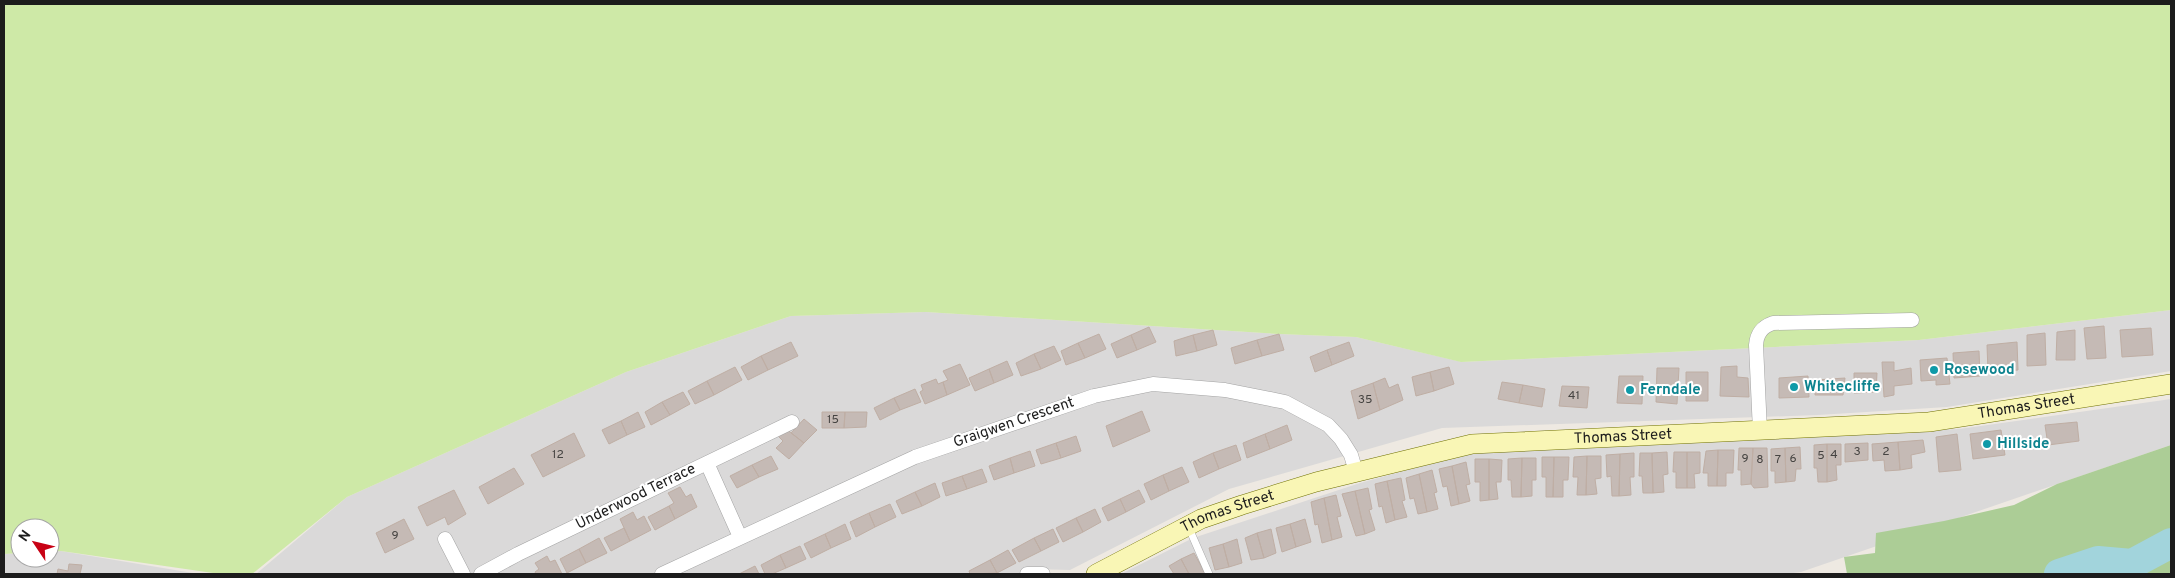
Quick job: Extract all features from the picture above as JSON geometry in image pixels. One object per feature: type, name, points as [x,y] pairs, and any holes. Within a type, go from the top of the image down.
[{"type":"main road","name":"Thomas Street","points":[[1096,574],[1188,526],[1242,505],[1356,472],[1472,444],[1929,422],[2171,384]]},
{"type":"street","points":[[1760,431],[1756,345],[1757,338],[1766,326],[1773,323],[1912,320]]},
{"type":"street","name":"Graigwen Crescent","points":[[662,574],[915,457],[1077,401],[1122,389],[1153,384],[1225,390],[1285,402],[1328,425],[1341,439],[1351,455],[1356,472]]},
{"type":"street","name":"Underwood Terrace","points":[[481,574],[518,554],[792,422]]},
{"type":"street","points":[[707,463],[740,537]]},
{"type":"street","points":[[445,539],[463,574]]},
{"type":"street","points":[[1027,574],[1042,574]]},
{"type":"lane","points":[[1188,526],[1209,574]]},
{"type":"shaded area","points":[[2171,310],[2171,371],[1947,407],[1818,415],[1442,428],[1229,489],[1070,570],[1031,569],[1021,574],[256,574],[347,497],[626,372],[791,316],[926,312],[1356,337],[1462,362],[1919,340]]},
{"type":"shaded area","points":[[2171,399],[2171,445],[1801,572],[1786,574],[1121,574],[1193,538],[1360,483],[1470,453],[1959,429]]},
{"type":"shaded area","points":[[60,551],[199,574],[4,574],[4,554],[10,554],[10,568],[60,568]]},
{"type":"green space","points":[[4,4],[2171,4],[2171,310],[1919,340],[1461,362],[1356,337],[926,312],[791,316],[626,372],[347,497],[252,574],[220,574],[60,551],[60,518],[10,518],[10,554],[4,554]]},
{"type":"green space","points":[[2171,445],[2171,574],[1847,574],[1844,557],[1875,553],[1876,533],[1944,521],[2014,505],[2057,484]]},
{"type":"building","points":[[2104,326],[2106,358],[2087,359],[2084,328]]},
{"type":"building","points":[[1149,327],[1156,342],[1137,350],[1131,335]]},
{"type":"building","points":[[2151,328],[2153,355],[2122,357],[2120,330]]},
{"type":"building","points":[[1213,330],[1217,345],[1197,351],[1193,335]]},
{"type":"building","points":[[2075,330],[2075,360],[2056,360],[2057,332]]},
{"type":"building","points":[[2045,333],[2046,365],[2027,366],[2027,335]]},
{"type":"building","points":[[1099,334],[1106,349],[1085,358],[1078,343]]},
{"type":"building","points":[[1279,334],[1284,350],[1262,356],[1257,340]]},
{"type":"building","points":[[1131,335],[1137,350],[1117,358],[1111,344]]},
{"type":"building","points":[[1193,335],[1197,351],[1176,356],[1174,341]]},
{"type":"building","points":[[1257,340],[1262,356],[1235,364],[1231,348]]},
{"type":"building","points":[[791,342],[798,356],[768,370],[761,356]]},
{"type":"building","points":[[1349,342],[1354,356],[1332,365],[1327,350]]},
{"type":"building","points":[[2017,342],[2018,370],[1988,372],[1987,345]]},
{"type":"building","points":[[1078,343],[1085,358],[1066,365],[1061,351]]},
{"type":"building","points":[[1054,346],[1061,360],[1041,369],[1034,354]]},
{"type":"building","points":[[1327,350],[1332,365],[1315,372],[1310,357]]},
{"type":"building","points":[[1979,351],[1980,376],[1954,378],[1953,353]]},
{"type":"building","points":[[1034,354],[1041,369],[1021,376],[1016,363]]},
{"type":"building","points":[[761,356],[768,370],[748,380],[741,367]]},
{"type":"building","name":"Rosewood","points":[[1947,358],[1950,384],[1936,385],[1936,380],[1921,381],[1920,360]]},
{"type":"building","points":[[1007,361],[1013,375],[994,383],[989,369]]},
{"type":"building","points":[[1882,362],[1894,362],[1894,371],[1911,368],[1912,384],[1894,386],[1894,395],[1884,397]]},
{"type":"building","points":[[960,364],[970,385],[947,395],[943,382],[948,380],[943,371]]},
{"type":"building","points":[[1737,366],[1737,377],[1748,378],[1749,397],[1720,396],[1721,367]]},
{"type":"building","points":[[735,367],[742,380],[714,395],[707,381]]},
{"type":"building","points":[[1449,367],[1454,384],[1434,391],[1430,372]]},
{"type":"building","points":[[1657,368],[1679,368],[1677,404],[1656,402]]},
{"type":"building","points":[[989,369],[994,383],[975,391],[969,378]]},
{"type":"building","points":[[1430,372],[1434,391],[1416,396],[1412,377]]},
{"type":"building","points":[[1686,372],[1708,372],[1708,401],[1686,401]]},
{"type":"building","points":[[1854,373],[1877,373],[1876,392],[1854,393]]},
{"type":"building","name":"Ferndale","points":[[1619,376],[1643,376],[1642,404],[1617,403]]},
{"type":"building","name":"Whitecliffe","points":[[1808,376],[1809,397],[1779,398],[1779,378]]},
{"type":"building","points":[[1385,378],[1389,388],[1398,384],[1403,400],[1380,410],[1373,383]]},
{"type":"building","points":[[1845,378],[1843,395],[1815,395],[1816,380]]},
{"type":"building","points":[[936,379],[938,384],[943,382],[947,395],[925,404],[920,392],[923,390],[921,385]]},
{"type":"building","points":[[707,381],[714,395],[695,404],[688,391]]},
{"type":"building","points":[[1502,382],[1523,385],[1519,403],[1498,399]]},
{"type":"building","points":[[1373,383],[1380,410],[1358,419],[1351,391]]},
{"type":"building","points":[[1523,385],[1545,389],[1542,407],[1519,403]]},
{"type":"building","points":[[1562,386],[1589,387],[1587,408],[1559,406]]},
{"type":"building","points":[[915,389],[921,402],[900,410],[894,398]]},
{"type":"building","points":[[683,392],[690,404],[670,415],[662,402]]},
{"type":"building","points":[[894,398],[900,410],[880,420],[874,408]]},
{"type":"building","points":[[662,402],[670,415],[651,425],[645,412]]},
{"type":"building","points":[[1142,411],[1150,431],[1113,447],[1106,426]]},
{"type":"building","points":[[638,412],[645,427],[627,435],[621,421]]},
{"type":"building","points":[[822,412],[845,412],[844,428],[822,428]]},
{"type":"building","points":[[845,412],[867,412],[866,427],[844,428]]},
{"type":"building","points":[[804,419],[817,430],[804,443],[791,433]]},
{"type":"building","points":[[621,421],[627,435],[609,444],[602,430]]},
{"type":"building","points":[[2077,422],[2079,441],[2048,445],[2045,425]]},
{"type":"building","points":[[1287,425],[1292,440],[1270,449],[1265,434]]},
{"type":"building","points":[[785,428],[804,443],[789,459],[776,448],[783,441],[778,436]]},
{"type":"building","name":"Hillside","points":[[2001,430],[2005,455],[1973,459],[1970,434]]},
{"type":"building","points":[[574,433],[585,456],[543,477],[531,455]]},
{"type":"building","points":[[1265,434],[1270,449],[1247,458],[1243,443]]},
{"type":"building","points":[[1957,434],[1961,470],[1939,472],[1936,437]]},
{"type":"building","points":[[1076,436],[1081,451],[1061,458],[1056,443]]},
{"type":"building","points":[[1923,440],[1925,452],[1911,455],[1912,468],[1900,470],[1898,442]]},
{"type":"building","points":[[1898,442],[1900,470],[1885,471],[1884,460],[1873,461],[1872,444]]},
{"type":"building","points":[[1056,443],[1061,458],[1041,464],[1036,450]]},
{"type":"building","points":[[1868,443],[1868,460],[1845,462],[1845,444]]},
{"type":"building","points":[[1827,444],[1827,482],[1818,482],[1817,468],[1814,468],[1814,445]]},
{"type":"building","points":[[1827,444],[1841,444],[1841,465],[1836,465],[1837,480],[1827,482]]},
{"type":"building","points":[[1236,445],[1241,460],[1219,469],[1213,453]]},
{"type":"building","points":[[1800,447],[1801,469],[1796,469],[1795,481],[1786,482],[1785,448]]},
{"type":"building","points":[[1739,448],[1753,448],[1751,484],[1741,485],[1741,470],[1738,470]]},
{"type":"building","points":[[1753,448],[1767,448],[1768,487],[1754,488],[1751,484]]},
{"type":"building","points":[[1785,448],[1786,482],[1775,483],[1775,471],[1771,471],[1771,449]]},
{"type":"building","points":[[1718,450],[1717,486],[1708,486],[1708,473],[1703,473],[1706,451]]},
{"type":"building","points":[[1718,450],[1734,450],[1733,473],[1726,473],[1726,486],[1717,486]]},
{"type":"building","points":[[1030,451],[1035,466],[1014,473],[1010,458]]},
{"type":"building","points":[[1667,452],[1668,474],[1663,475],[1664,492],[1653,493],[1652,453]]},
{"type":"building","points":[[1674,452],[1687,452],[1687,488],[1676,488],[1676,472],[1673,472]]},
{"type":"building","points":[[1687,452],[1700,452],[1700,473],[1694,474],[1695,488],[1687,488]]},
{"type":"building","points":[[1213,453],[1219,469],[1199,478],[1193,462]]},
{"type":"building","points":[[1634,453],[1634,477],[1630,477],[1631,495],[1619,496],[1620,454]]},
{"type":"building","points":[[1640,453],[1652,453],[1653,493],[1643,493],[1642,476],[1639,476]]},
{"type":"building","points":[[1620,454],[1619,496],[1612,496],[1611,476],[1607,477],[1606,455]]},
{"type":"building","points":[[771,456],[778,469],[759,477],[752,465]]},
{"type":"building","points":[[1587,456],[1586,495],[1577,495],[1578,477],[1573,477],[1574,457]]},
{"type":"building","points":[[1587,456],[1601,456],[1601,478],[1595,479],[1597,494],[1586,495]]},
{"type":"building","points":[[1542,457],[1554,457],[1553,497],[1546,497],[1546,477],[1542,477]]},
{"type":"building","points":[[1554,457],[1569,457],[1568,480],[1563,480],[1563,497],[1553,497]]},
{"type":"building","points":[[1010,458],[1014,473],[994,480],[989,466]]},
{"type":"building","points":[[1522,458],[1521,497],[1512,497],[1511,480],[1508,480],[1508,459]]},
{"type":"building","points":[[1522,458],[1536,458],[1536,480],[1532,480],[1532,496],[1521,497]]},
{"type":"building","points":[[1475,459],[1489,459],[1489,500],[1480,501],[1480,482],[1475,482]]},
{"type":"building","points":[[1489,459],[1502,460],[1501,482],[1496,482],[1498,499],[1489,500]]},
{"type":"building","points":[[1466,462],[1470,484],[1466,485],[1470,501],[1459,504],[1452,466]]},
{"type":"building","points":[[752,465],[759,477],[737,488],[730,476]]},
{"type":"building","points":[[1452,466],[1459,504],[1451,506],[1447,486],[1443,487],[1439,469]]},
{"type":"building","points":[[1182,467],[1189,482],[1169,491],[1163,475]]},
{"type":"building","points":[[514,468],[524,484],[488,504],[479,487]]},
{"type":"building","points":[[982,469],[987,482],[967,489],[962,476]]},
{"type":"building","points":[[1432,470],[1437,492],[1434,493],[1438,509],[1427,512],[1419,474]]},
{"type":"building","points":[[1419,474],[1427,512],[1418,514],[1414,498],[1410,499],[1406,478]]},
{"type":"building","points":[[1163,475],[1169,491],[1151,500],[1144,484]]},
{"type":"building","points":[[962,476],[967,489],[946,496],[942,483]]},
{"type":"building","points":[[1401,478],[1405,500],[1402,501],[1407,517],[1395,520],[1387,481]]},
{"type":"building","points":[[1387,481],[1395,520],[1386,523],[1382,506],[1379,507],[1375,484]]},
{"type":"building","points":[[935,483],[940,497],[922,506],[915,492]]},
{"type":"building","points":[[680,487],[686,497],[691,494],[697,507],[675,519],[669,506],[674,503],[668,493]]},
{"type":"building","points":[[1368,488],[1372,509],[1369,510],[1375,530],[1365,534],[1355,491]]},
{"type":"building","points":[[454,490],[466,514],[448,525],[445,517],[427,526],[418,507]]},
{"type":"building","points":[[1139,490],[1145,502],[1126,512],[1120,499]]},
{"type":"building","points":[[1355,491],[1365,534],[1356,536],[1342,494]]},
{"type":"building","points":[[915,492],[922,506],[902,514],[896,501]]},
{"type":"building","points":[[1336,495],[1341,516],[1337,517],[1342,537],[1332,540],[1324,498]]},
{"type":"building","points":[[1324,498],[1332,540],[1322,543],[1318,524],[1315,525],[1311,502]]},
{"type":"building","points":[[1120,499],[1126,512],[1108,521],[1102,508]]},
{"type":"building","points":[[890,504],[896,517],[875,527],[869,513]]},
{"type":"building","points":[[669,506],[675,519],[655,530],[648,517]]},
{"type":"building","points":[[1095,509],[1101,522],[1083,532],[1076,518]]},
{"type":"building","points":[[633,512],[637,520],[644,516],[651,530],[630,541],[620,519]]},
{"type":"building","points":[[869,513],[875,527],[856,537],[850,522]]},
{"type":"building","points":[[1076,518],[1083,532],[1063,542],[1056,528]]},
{"type":"building","points":[[404,519],[414,539],[385,553],[376,533]]},
{"type":"building","points":[[1305,519],[1311,542],[1296,547],[1290,524]]},
{"type":"building","points":[[845,524],[851,539],[831,548],[825,534]]},
{"type":"building","points":[[1290,524],[1296,547],[1282,552],[1276,528]]},
{"type":"building","points":[[624,528],[630,541],[611,551],[604,538]]},
{"type":"building","points":[[1053,529],[1059,542],[1041,551],[1034,538]]},
{"type":"building","points":[[1271,529],[1276,553],[1264,558],[1257,533]]},
{"type":"building","points":[[1257,533],[1264,558],[1251,560],[1245,538]]},
{"type":"building","points":[[825,534],[831,548],[811,558],[804,544]]},
{"type":"building","points":[[599,538],[607,553],[586,563],[579,549]]},
{"type":"building","points":[[1034,538],[1041,551],[1019,562],[1012,550]]},
{"type":"building","points":[[1237,539],[1242,563],[1229,567],[1223,544]]},
{"type":"building","points":[[1223,544],[1229,567],[1215,570],[1209,548]]},
{"type":"building","points":[[800,546],[806,559],[786,568],[780,555]]},
{"type":"building","points":[[579,549],[586,563],[567,573],[560,559]]},
{"type":"building","points":[[1008,550],[1016,563],[997,573],[990,560]]},
{"type":"building","points":[[1194,553],[1205,573],[1203,574],[1189,574],[1181,559]]},
{"type":"building","points":[[780,555],[786,568],[772,574],[765,574],[761,565]]},
{"type":"building","points":[[547,556],[550,562],[555,560],[562,574],[536,574],[535,572],[539,569],[535,563]]},
{"type":"building","points":[[1181,559],[1189,574],[1174,574],[1169,566]]},
{"type":"building","points":[[990,560],[997,573],[970,574],[969,571]]},
{"type":"building","points":[[69,564],[82,565],[80,574],[57,574],[58,569],[68,571]]},
{"type":"building","points":[[755,566],[759,574],[739,574]]},
{"type":"waterway","points":[[2059,574],[2098,561],[2132,564],[2171,543]]},
{"type":"place","name":"Rosewood","points":[[1934,370]]},
{"type":"place","name":"Whitecliffe","points":[[1794,387]]},
{"type":"place","name":"Ferndale","points":[[1630,390]]},
{"type":"place","name":"Hillside","points":[[1987,444]]}]
